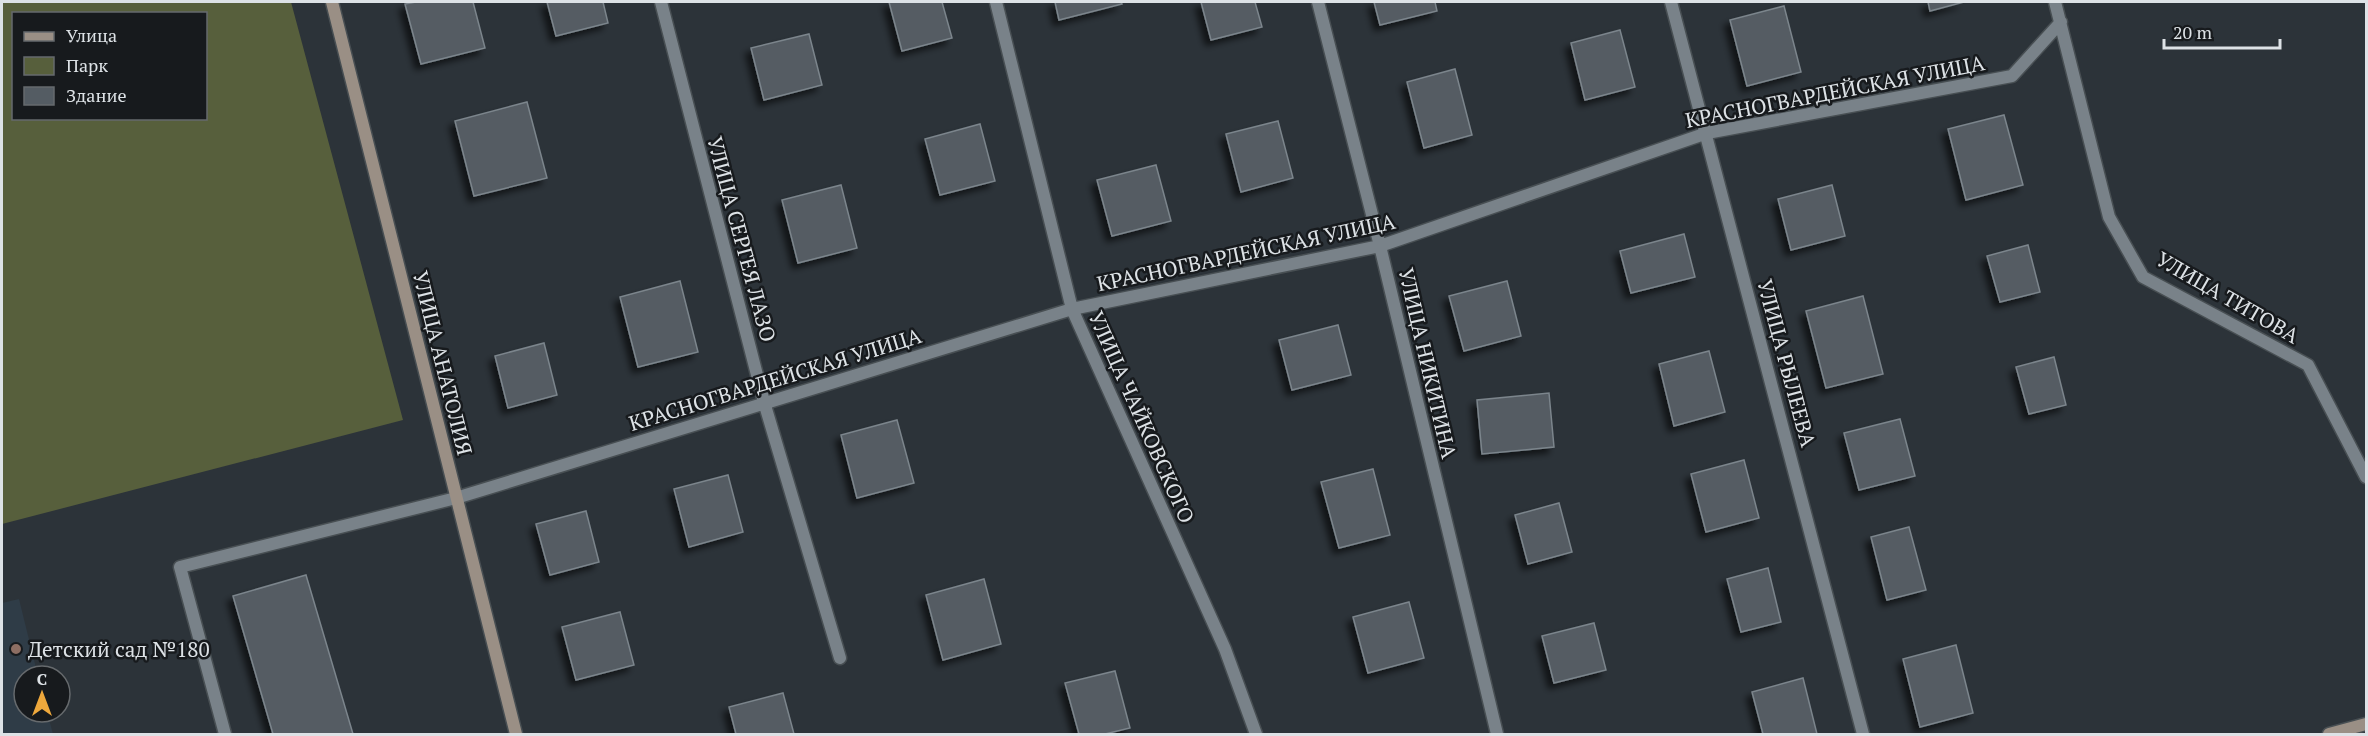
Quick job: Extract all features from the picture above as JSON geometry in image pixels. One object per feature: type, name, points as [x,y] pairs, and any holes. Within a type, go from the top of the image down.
[{"type":"street","name":"УЛИЦА АНАТОЛИЯ","points":[[332,2],[516,735]]},
{"type":"street","name":"УЛИЦА СЕРГЕЯ ЛАЗО","points":[[661,2],[764,402],[840,658]]},
{"type":"street","name":"УЛИЦА ЧАЙКОВСКОГО","points":[[996,2],[1072,309],[1225,649],[1256,735]]},
{"type":"street","name":"УЛИЦА НИКИТИНА","points":[[1318,2],[1380,246],[1497,735]]},
{"type":"street","name":"УЛИЦА РЫЛЕЕВА","points":[[1671,2],[1863,735]]},
{"type":"street","name":"УЛИЦА ТИТОВА","points":[[2055,2],[2109,217],[2143,277],[2308,365],[2367,477]]},
{"type":"street","name":"КРАСНОГВАРДЕЙСКАЯ УЛИЦА","points":[[225,735],[180,567],[456,498],[1072,309],[1380,246],[1707,133],[2012,76],[2061,22]]},
{"type":"street","points":[[2329,735],[2367,724]]},
{"type":"shaded area","name":"Детский сад №180","points":[[19,599],[35,664],[12,664],[12,724],[50,724],[53,734],[2,734],[2,603]]},
{"type":"green space","points":[[2,2],[291,2],[403,420],[2,524]]},
{"type":"building","points":[[473,2],[485,48],[421,64],[405,4]]},
{"type":"building","points":[[547,2],[603,2],[608,23],[556,36]]},
{"type":"building","points":[[889,2],[942,2],[952,38],[902,51]]},
{"type":"building","points":[[1055,2],[1121,2],[1122,4],[1059,20]]},
{"type":"building","points":[[1201,2],[1255,2],[1262,27],[1211,40]]},
{"type":"building","points":[[1374,2],[1435,2],[1437,11],[1380,25]]},
{"type":"building","points":[[1928,2],[1964,2],[1930,11]]},
{"type":"building","points":[[1784,6],[1801,72],[1747,86],[1730,20]]},
{"type":"building","points":[[1620,30],[1635,87],[1585,100],[1571,43]]},
{"type":"building","points":[[809,34],[822,85],[764,100],[751,48]]},
{"type":"building","points":[[1455,69],[1472,135],[1424,148],[1407,82]]},
{"type":"building","points":[[527,102],[547,178],[474,196],[455,121]]},
{"type":"building","points":[[2004,115],[2023,185],[1966,200],[1948,129]]},
{"type":"building","points":[[1278,121],[1293,178],[1241,192],[1226,134]]},
{"type":"building","points":[[980,124],[995,181],[940,195],[925,139]]},
{"type":"building","points":[[1156,165],[1171,221],[1112,236],[1097,180]]},
{"type":"building","points":[[841,185],[857,248],[798,263],[782,200]]},
{"type":"building","points":[[1832,185],[1845,236],[1791,250],[1778,199]]},
{"type":"building","points":[[1684,234],[1695,277],[1631,293],[1620,251]]},
{"type":"building","points":[[2028,245],[2040,292],[2000,302],[1987,256]]},
{"type":"building","points":[[680,281],[698,352],[638,367],[620,297]]},
{"type":"building","points":[[1507,281],[1521,336],[1464,351],[1449,296]]},
{"type":"building","points":[[1863,296],[1883,374],[1826,388],[1806,311]]},
{"type":"building","points":[[1338,325],[1351,375],[1292,390],[1279,340]]},
{"type":"building","points":[[544,343],[557,395],[508,408],[495,356]]},
{"type":"building","points":[[1709,351],[1725,412],[1674,426],[1659,364]]},
{"type":"building","points":[[2054,357],[2066,405],[2029,414],[2016,367]]},
{"type":"building","points":[[1549,393],[1554,447],[1482,454],[1477,400]]},
{"type":"building","points":[[1900,419],[1915,476],[1859,490],[1844,433]]},
{"type":"building","points":[[897,420],[914,483],[857,498],[841,435]]},
{"type":"building","points":[[1744,460],[1759,518],[1706,532],[1691,474]]},
{"type":"building","points":[[1373,469],[1390,535],[1339,548],[1321,482]]},
{"type":"building","points":[[728,475],[743,532],[689,547],[674,489]]},
{"type":"building","points":[[1559,503],[1572,552],[1528,564],[1515,515]]},
{"type":"building","points":[[586,511],[599,562],[550,575],[536,524]]},
{"type":"building","points":[[1909,527],[1926,590],[1887,600],[1871,537]]},
{"type":"building","points":[[1768,568],[1781,622],[1741,632],[1727,579]]},
{"type":"building","points":[[306,575],[353,734],[273,734],[233,596]]},
{"type":"building","points":[[984,579],[1001,644],[943,660],[926,595]]},
{"type":"building","points":[[1409,602],[1424,658],[1368,673],[1353,617]]},
{"type":"building","points":[[620,612],[634,665],[576,680],[562,627]]},
{"type":"building","points":[[1594,623],[1606,670],[1554,683],[1542,636]]},
{"type":"building","points":[[1956,645],[1973,713],[1920,727],[1903,659]]},
{"type":"building","points":[[1115,671],[1130,728],[1105,734],[1079,734],[1065,683]]},
{"type":"building","points":[[1803,678],[1817,734],[1763,734],[1752,692]]},
{"type":"building","points":[[783,693],[794,734],[736,734],[729,707]]},
{"type":"place","name":"Детский сад №180","points":[[16,649]]}]
